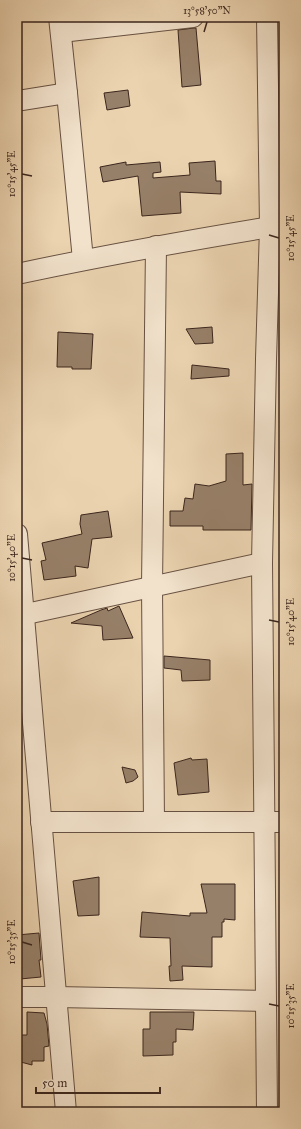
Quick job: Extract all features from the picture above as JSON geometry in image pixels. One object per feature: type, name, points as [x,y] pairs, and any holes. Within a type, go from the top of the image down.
[{"type":"street","points":[[84,260],[60,25],[193,17]]},
{"type":"street","points":[[267,17],[270,227],[262,563],[267,1112]]},
{"type":"street","points":[[17,101],[67,93]]},
{"type":"street","points":[[17,274],[156,246],[270,227]]},
{"type":"street","points":[[154,822],[152,587],[156,246]]},
{"type":"street","points":[[17,534],[20,615],[41,822],[66,1112]]},
{"type":"street","points":[[20,615],[262,563]]},
{"type":"street","points":[[41,822],[284,822]]},
{"type":"street","points":[[17,997],[266,1001]]},
{"type":"building","points":[[196,28],[201,85],[182,87],[178,30]]},
{"type":"building","points":[[128,90],[130,106],[107,110],[104,93]]},
{"type":"building","points":[[215,161],[216,181],[221,181],[221,194],[180,192],[181,213],[142,216],[138,176],[103,182],[100,167],[126,162],[126,165],[160,162],[161,172],[153,173],[153,178],[190,175],[189,163]]},
{"type":"building","points":[[212,327],[213,343],[195,344],[186,329]]},
{"type":"building","points":[[58,332],[93,334],[91,369],[57,367]]},
{"type":"building","points":[[192,365],[229,369],[229,376],[191,379]]},
{"type":"building","points":[[243,453],[243,485],[252,484],[251,530],[203,530],[203,526],[170,526],[170,511],[183,511],[185,498],[193,499],[195,484],[209,486],[226,481],[226,454]]},
{"type":"building","points":[[108,511],[112,537],[92,539],[88,568],[75,566],[76,576],[44,580],[41,561],[46,560],[42,543],[82,534],[80,524],[81,515]]},
{"type":"building","points":[[119,606],[133,638],[103,640],[102,626],[71,623],[101,610],[107,608],[108,611]]},
{"type":"building","points":[[164,656],[210,660],[210,680],[182,681],[181,670],[164,668]]},
{"type":"building","points":[[191,758],[192,760],[207,759],[209,792],[178,795],[174,763]]},
{"type":"building","points":[[122,767],[135,770],[138,777],[133,781],[126,783]]},
{"type":"building","points":[[99,877],[99,915],[78,916],[73,881]]},
{"type":"building","points":[[201,884],[235,884],[235,920],[224,919],[224,922],[222,922],[222,937],[212,937],[212,967],[182,966],[183,980],[170,981],[170,938],[140,937],[142,912],[190,916],[190,913],[207,913]]},
{"type":"building","points":[[39,933],[41,960],[39,960],[41,977],[20,979],[17,935]]},
{"type":"building","points":[[27,1012],[44,1013],[47,1024],[49,1046],[44,1047],[44,1061],[32,1061],[32,1065],[17,1061],[17,1035],[27,1035]]},
{"type":"building","points":[[150,1012],[194,1012],[193,1030],[176,1029],[176,1042],[173,1042],[173,1055],[143,1056],[143,1029],[150,1029]]}]
